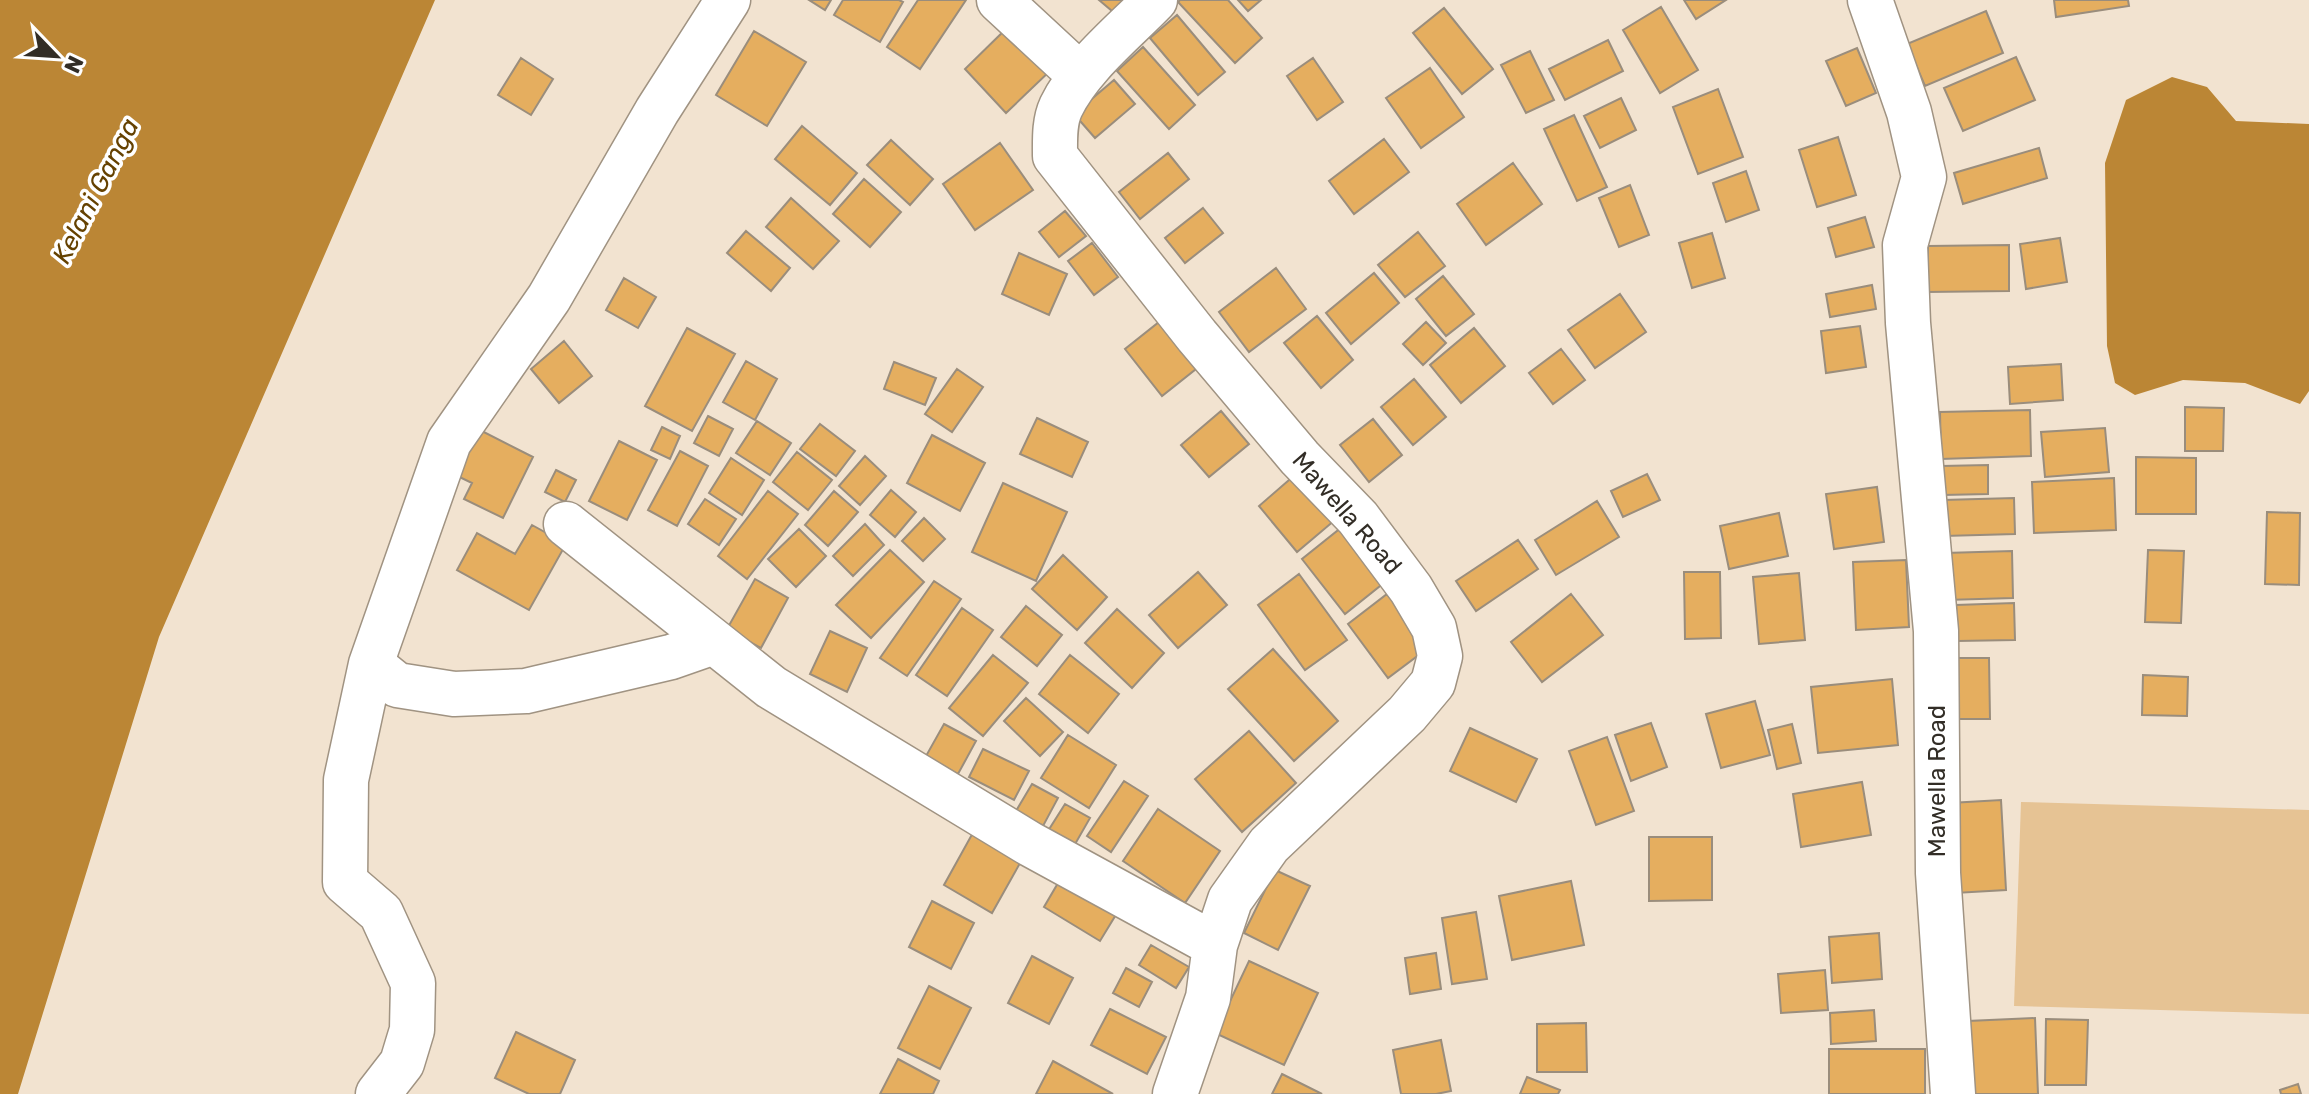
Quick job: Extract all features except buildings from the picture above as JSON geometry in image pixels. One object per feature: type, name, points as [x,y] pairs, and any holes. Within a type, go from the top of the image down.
[{"type":"street","points":[[378,1094],[402,1063],[412,1030],[413,983],[381,913],[345,882],[346,780],[371,664],[449,442],[549,298],[657,111],[728,0]]},
{"type":"street","points":[[999,0],[1081,76]]},
{"type":"street","name":"Mawella Road","points":[[1155,0],[1081,76],[1060,109],[1054,137],[1055,156],[1197,336],[1300,458],[1358,518],[1411,589],[1434,628],[1440,656],[1433,683],[1407,714],[1269,845],[1230,900],[1215,945],[1208,998],[1175,1094]]},
{"type":"street","name":"Mawella Road","points":[[1870,0],[1909,112],[1924,177],[1905,245],[1908,323],[1936,631],[1938,873],[1953,1094]]},
{"type":"street","points":[[566,524],[771,687],[1030,844],[1215,945]]},
{"type":"street","points":[[371,664],[397,685],[454,694],[526,691],[671,657],[714,642]]},
{"type":"shaded area","points":[[2021,802],[2309,810],[2309,1014],[2014,1006]]},
{"type":"water","name":"Kelani Ganga","points":[[0,0],[435,0],[159,637],[18,1094],[0,1094]]},
{"type":"water","points":[[2172,77],[2207,87],[2236,121],[2309,124],[2309,391],[2300,404],[2245,383],[2183,380],[2135,395],[2115,383],[2107,346],[2105,163],[2126,100]]}]
